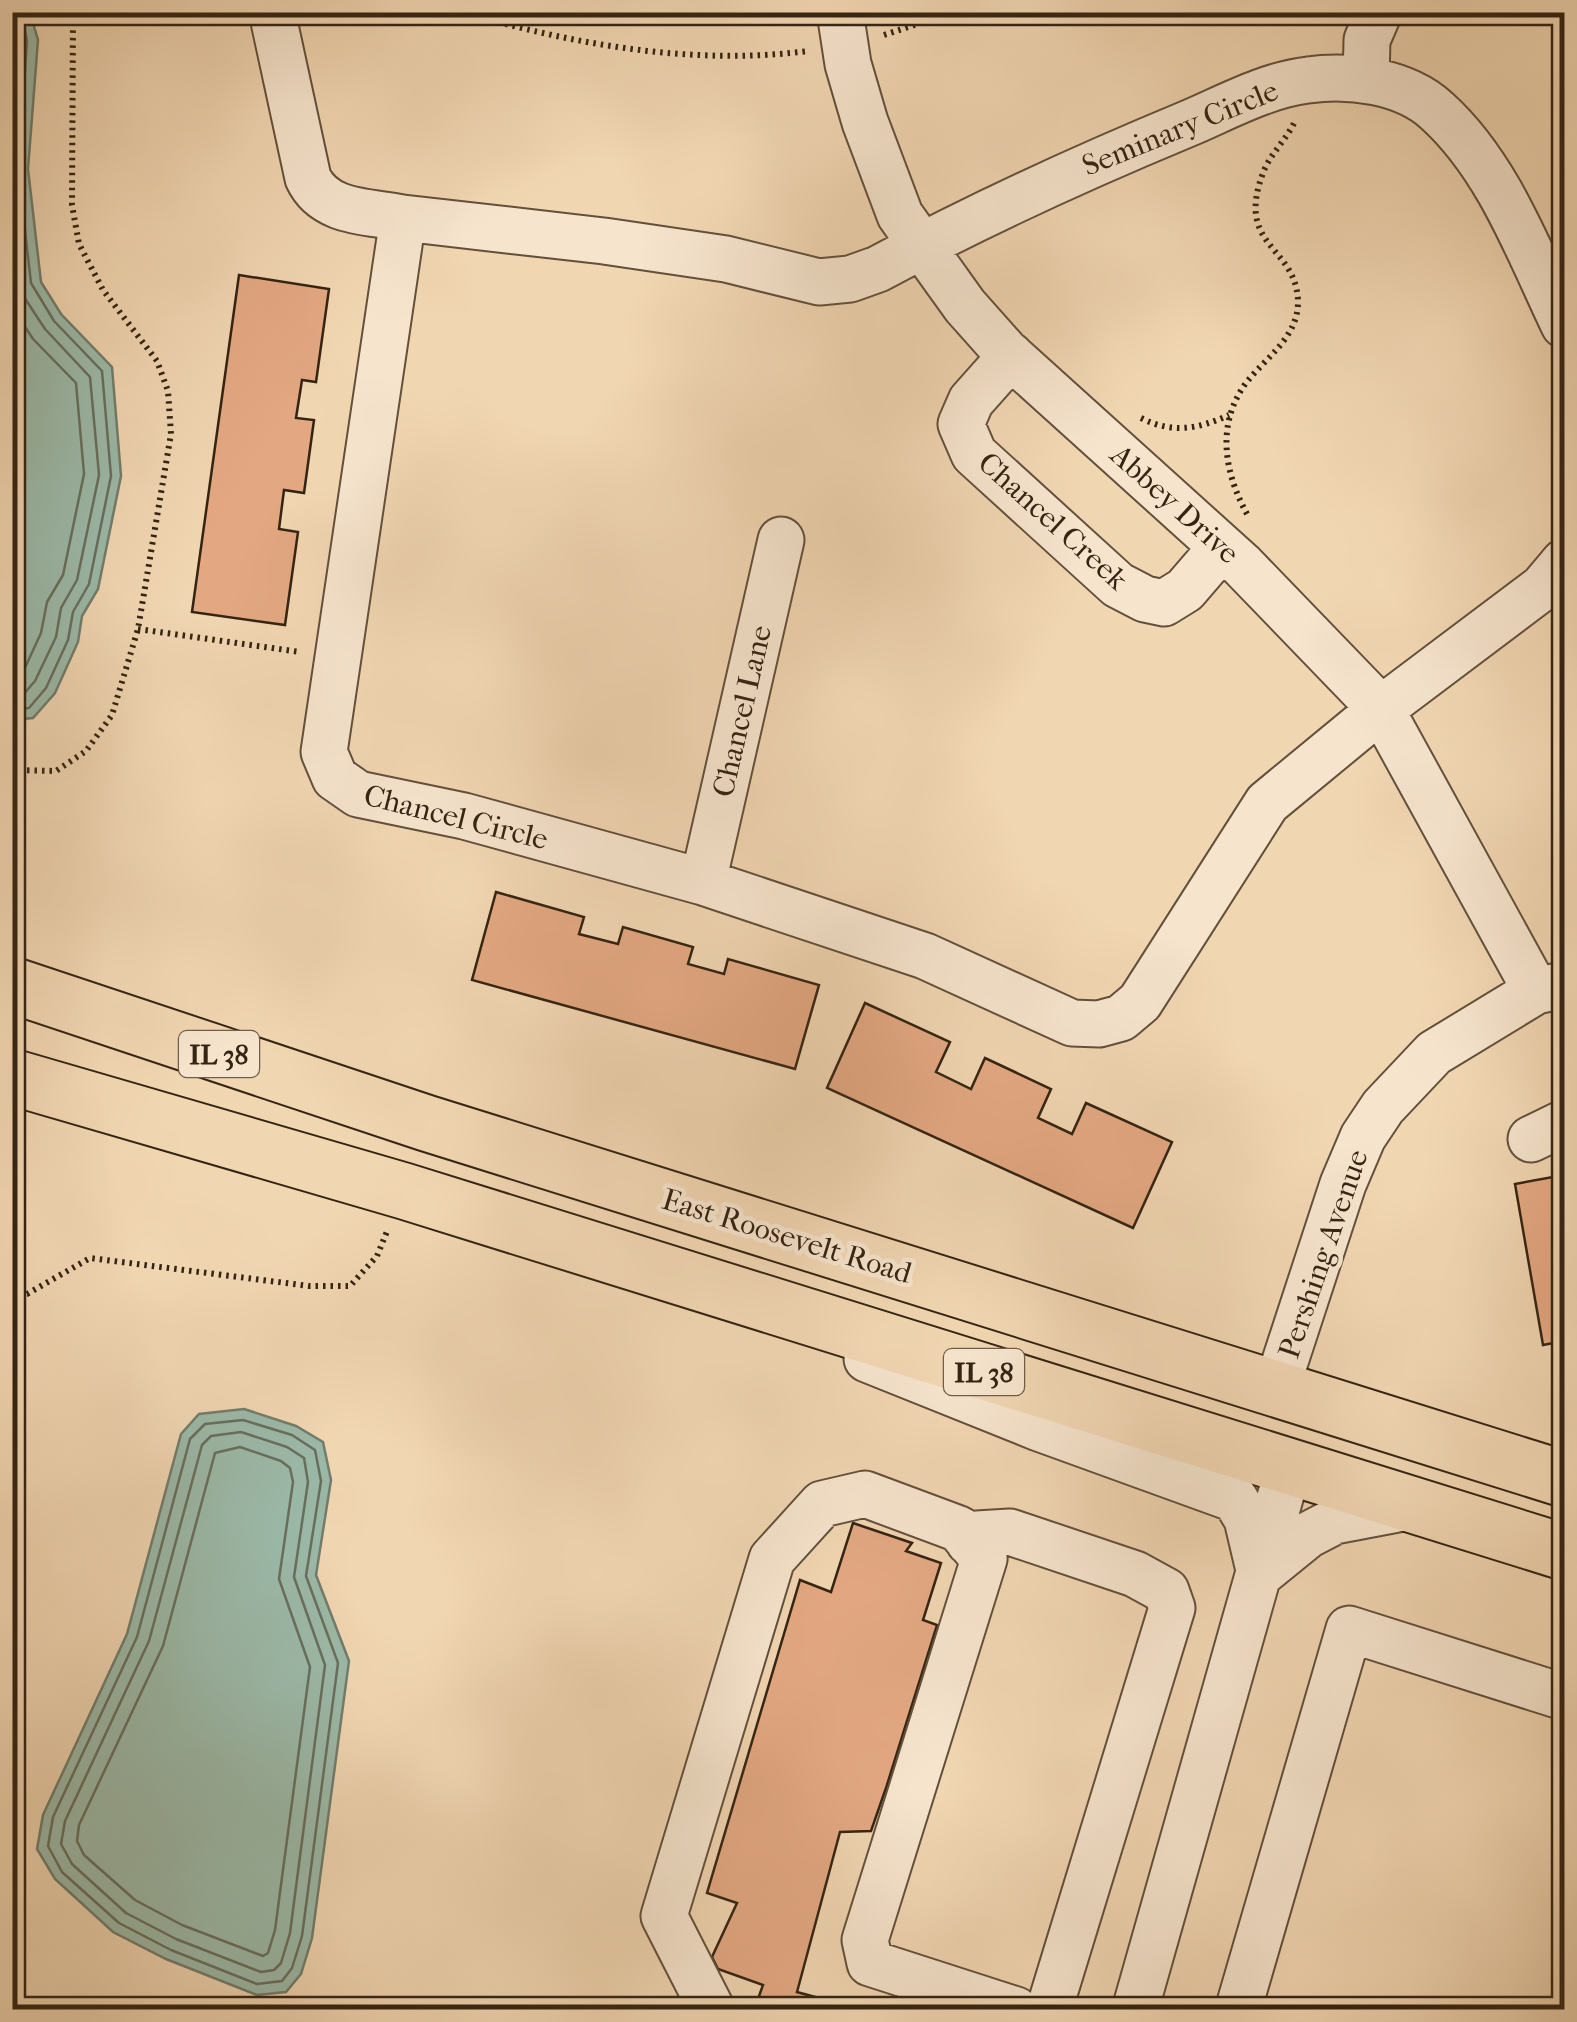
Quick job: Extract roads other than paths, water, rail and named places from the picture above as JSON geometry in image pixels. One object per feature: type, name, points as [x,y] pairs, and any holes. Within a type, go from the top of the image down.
[{"type":"main road","name":"East Roosevelt Road","points":[[12,985],[426,1124],[1564,1480]]},
{"type":"main road","name":"IL 38","points":[[12,1076],[620,1258],[1564,1552]]},
{"type":"main road","points":[[404,1192],[426,1124]]},
{"type":"main road","points":[[776,1307],[864,1299],[1233,1406],[1276,1389]]},
{"type":"main road","points":[[1290,1466],[1305,1446],[1330,1442],[1378,1452],[1564,1509]]},
{"type":"street","points":[[272,12],[308,178],[314,190],[336,206],[403,218],[674,251],[819,282],[850,279],[878,270],[922,246]]},
{"type":"street","points":[[1366,80],[1367,40],[1379,12]]},
{"type":"street","name":"Abbey Drive","points":[[843,28],[864,122],[900,216],[964,306],[1011,356],[1222,547],[1380,709],[1550,988]]},
{"type":"street","name":"Seminary Circle","points":[[922,246],[1064,175],[1265,91],[1315,79],[1366,80],[1400,90],[1435,108],[1475,153],[1514,221],[1564,324]]},
{"type":"street","name":"Chancel Circle","points":[[403,218],[324,752],[327,766],[345,788],[464,816],[703,882],[925,956],[1072,1022],[1099,1024],[1121,1018],[1140,1002],[1267,802],[1380,709]]},
{"type":"street","name":"Chancel Creek","points":[[1011,356],[970,402],[961,424],[974,454],[1089,559],[1118,585],[1145,599],[1164,603],[1185,590],[1222,547]]},
{"type":"street","name":"Chancel Lane","points":[[703,882],[781,540]]},
{"type":"street","points":[[1380,709],[1542,587],[1564,562]]},
{"type":"street","name":"Pershing Avenue","points":[[1276,1389],[1343,1184],[1363,1138],[1383,1107],[1434,1053],[1550,988]]},
{"type":"street","points":[[620,1258],[1039,1428],[1235,1499],[1248,1519],[1260,1574]]},
{"type":"street","points":[[1135,2010],[1290,1466]]},
{"type":"street","points":[[712,2010],[664,1916],[772,1559],[822,1504],[865,1494],[960,1530],[984,1560],[865,1940],[870,1963],[1016,2010]]},
{"type":"street","points":[[1260,1574],[1308,1535],[1336,1521],[1417,1506]]},
{"type":"street","points":[[970,1542],[976,1534],[1010,1532],[1135,1574],[1166,1591],[1172,1608],[1049,2010]]},
{"type":"street","points":[[1238,2010],[1349,1629],[1564,1697]]},
{"type":"water","points":[[12,13],[30,13],[38,40],[28,169],[41,282],[61,314],[112,367],[121,476],[98,589],[82,616],[78,642],[55,693],[33,718],[13,720]]},
{"type":"water","points":[[244,1409],[296,1426],[323,1442],[331,1480],[316,1575],[349,1661],[312,1938],[301,1974],[286,1992],[257,1995],[166,1959],[113,1932],[55,1879],[37,1849],[43,1815],[127,1634],[181,1434],[199,1414]]}]
